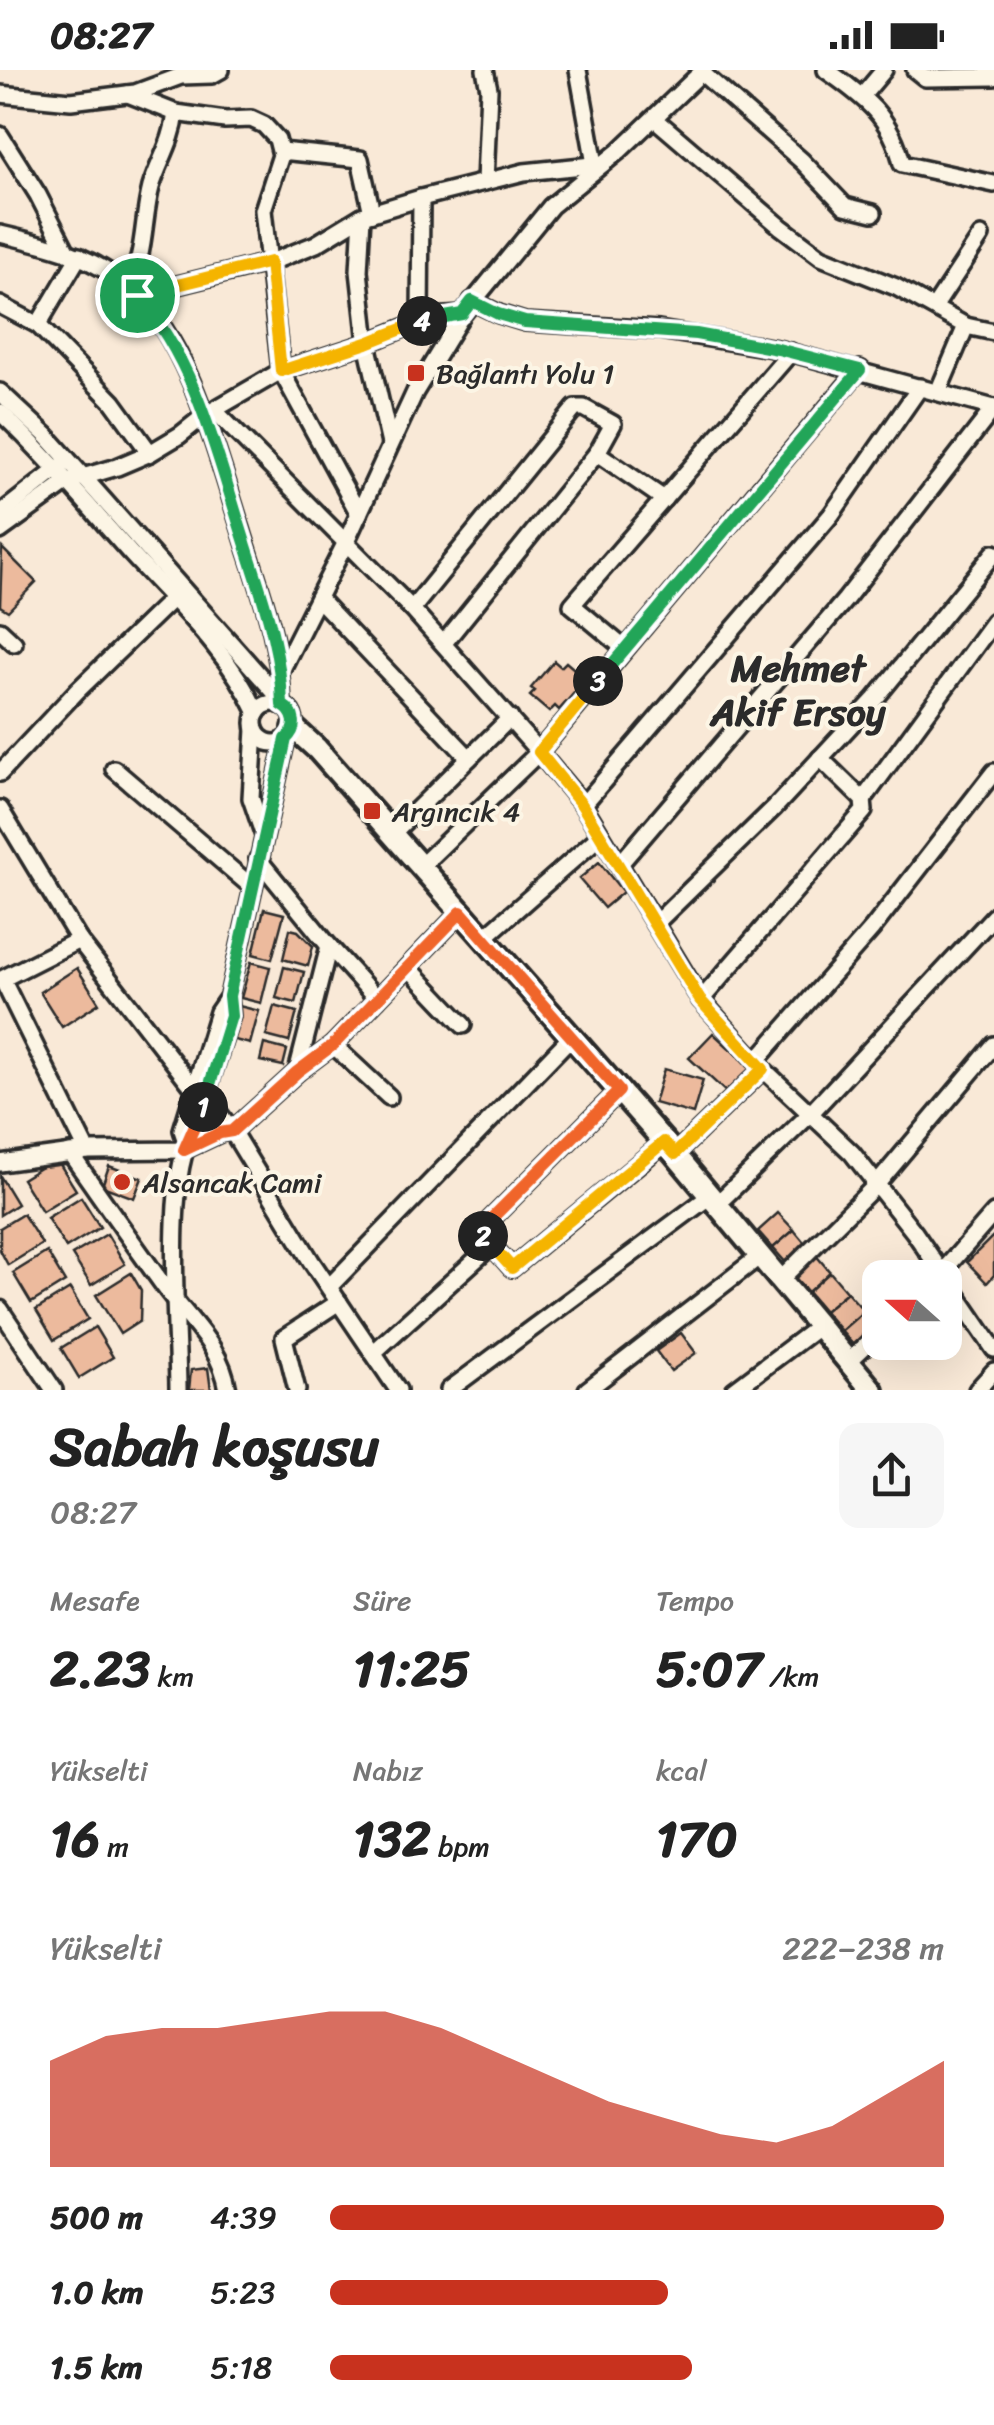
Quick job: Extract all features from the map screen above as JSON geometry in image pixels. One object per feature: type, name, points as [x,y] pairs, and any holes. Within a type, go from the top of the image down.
[{"type":"main road","points":[[290,733],[318,749],[670,1148],[872,1390]]},
{"type":"street","points":[[0,94],[71,101],[128,94],[181,76],[212,75],[222,70]]},
{"type":"street","points":[[484,70],[490,89],[485,182]]},
{"type":"street","points":[[578,70],[600,164]]},
{"type":"street","points":[[826,70],[863,95],[892,131],[902,164],[994,184]]},
{"type":"street","points":[[863,95],[884,70]]},
{"type":"street","points":[[915,70],[926,78],[994,77]]},
{"type":"street","points":[[282,670],[429,366],[467,308],[551,206],[655,119],[703,71],[845,206],[872,214]]},
{"type":"street","points":[[128,94],[176,113],[225,120],[251,119],[273,134],[281,151],[263,210],[281,371],[359,514]]},
{"type":"street","points":[[133,290],[150,190],[169,147],[176,113]]},
{"type":"street","points":[[655,119],[781,228],[821,257],[935,306],[966,326],[994,332]]},
{"type":"street","points":[[0,135],[73,253]]},
{"type":"street","points":[[281,151],[360,159],[367,214],[358,271],[367,343],[390,444]]},
{"type":"street","points":[[133,290],[270,262],[316,244],[367,214],[421,198],[524,172],[600,164]]},
{"type":"street","points":[[420,322],[421,198]]},
{"type":"street","points":[[0,234],[73,253],[133,290],[170,342],[210,412],[271,620],[282,670],[280,704]]},
{"type":"street","points":[[935,306],[981,236]]},
{"type":"street","points":[[38,325],[73,253]]},
{"type":"street","points":[[0,305],[38,325],[113,402],[150,453]]},
{"type":"street","points":[[0,514],[70,472],[150,453],[281,371],[431,317],[467,308],[525,322],[659,330],[791,352],[994,408],[845,600],[620,865]]},
{"type":"street","points":[[938,392],[966,326]]},
{"type":"street","points":[[625,649],[572,605],[791,352]]},
{"type":"street","points":[[421,866],[539,752],[860,370]]},
{"type":"street","points":[[582,805],[831,515],[920,388]]},
{"type":"street","points":[[0,392],[292,714],[229,996],[218,1012],[194,1131],[185,1146],[175,1200],[178,1390]]},
{"type":"street","points":[[412,609],[575,408],[584,408],[613,424],[597,453],[444,642]]},
{"type":"street","points":[[0,412],[70,472],[232,668],[267,742],[277,743],[290,733]]},
{"type":"street","points":[[210,412],[444,642],[539,752],[582,805],[700,1000],[760,1065],[852,1153],[930,1260]]},
{"type":"street","points":[[597,453],[664,499]]},
{"type":"street","points":[[0,531],[70,472]]},
{"type":"street","points":[[654,924],[820,758],[994,553]]},
{"type":"street","points":[[318,598],[470,758]]},
{"type":"street","points":[[0,773],[172,599]]},
{"type":"street","points":[[863,800],[994,621]]},
{"type":"street","points":[[0,630],[14,643]]},
{"type":"street","points":[[264,836],[251,798],[256,721],[268,704],[280,704]]},
{"type":"street","points":[[392,834],[510,718]]},
{"type":"street","points":[[700,1000],[864,812],[863,800],[820,758]]},
{"type":"street","points":[[114,769],[252,887]]},
{"type":"street","points":[[619,1091],[479,1231],[512,1268],[670,1148],[760,1065],[994,772]]},
{"type":"street","points":[[0,808],[80,940],[232,1131],[329,1288],[398,1390]]},
{"type":"street","points":[[484,938],[601,836]]},
{"type":"street","points":[[258,859],[378,999]]},
{"type":"street","points":[[0,1162],[87,1151],[185,1146],[232,1131],[333,1045],[461,912]]},
{"type":"street","points":[[450,1390],[714,1200],[810,1114],[994,916]]},
{"type":"street","points":[[80,940],[1,979],[87,1151]]},
{"type":"street","points":[[297,1072],[329,946]]},
{"type":"street","points":[[408,967],[463,1024]]},
{"type":"street","points":[[329,1288],[571,1036]]},
{"type":"street","points":[[333,1045],[389,1097]]},
{"type":"street","points":[[780,1280],[877,1184],[994,1045]]},
{"type":"street","points":[[70,1153],[177,1305],[212,1344],[228,1390]]},
{"type":"street","points":[[953,1260],[994,1212]]},
{"type":"street","points":[[373,1353],[492,1245]]},
{"type":"street","points":[[587,1390],[760,1256]]},
{"type":"street","points":[[297,1390],[284,1338],[339,1302]]},
{"type":"street","points":[[962,1306],[994,1350]]},
{"type":"street","points":[[0,1309],[54,1390]]},
{"type":"street","points":[[734,1390],[819,1326]]},
{"type":"street","points":[[848,1362],[862,1349]]},
{"type":"street","points":[[976,1390],[994,1372]]},
{"type":"building","points":[[2,548],[36,582],[8,611],[0,606]]},
{"type":"building","points":[[554,661],[561,667],[566,662],[580,674],[574,681],[580,686],[559,710],[555,706],[549,712],[530,696],[535,691],[531,688]]},
{"type":"building","points":[[599,862],[623,892],[604,908],[579,879]]},
{"type":"building","points":[[264,909],[284,914],[272,959],[253,954]]},
{"type":"building","points":[[290,929],[298,931],[313,946],[308,966],[283,959]]},
{"type":"building","points":[[251,962],[270,967],[261,1003],[241,998]]},
{"type":"building","points":[[284,967],[304,972],[296,1003],[276,998]]},
{"type":"building","points":[[77,968],[99,1003],[62,1027],[40,992]]},
{"type":"building","points":[[239,1006],[259,1011],[250,1044],[231,1039]]},
{"type":"building","points":[[274,1006],[297,1012],[289,1042],[266,1036]]},
{"type":"building","points":[[713,1033],[752,1069],[728,1094],[689,1058]]},
{"type":"building","points":[[264,1044],[287,1050],[283,1066],[260,1061]]},
{"type":"building","points":[[664,1069],[703,1080],[693,1114],[654,1103]]},
{"type":"building","points":[[56,1158],[76,1190],[42,1211],[22,1179]]},
{"type":"building","name":"Alsancak Cami","points":[[109,1166],[142,1178],[134,1198],[102,1186]]},
{"type":"building","points":[[0,1176],[17,1204],[0,1215]]},
{"type":"building","points":[[81,1197],[100,1227],[66,1248],[47,1218]]},
{"type":"building","points":[[778,1213],[794,1230],[773,1248],[758,1231]]},
{"type":"building","points":[[23,1214],[42,1244],[8,1265],[0,1250],[0,1228]]},
{"type":"building","points":[[794,1230],[809,1248],[788,1265],[773,1248]]},
{"type":"building","points":[[107,1234],[125,1264],[91,1285],[72,1255]]},
{"type":"building","points":[[994,1235],[994,1275],[987,1283],[967,1262]]},
{"type":"building","points":[[47,1252],[65,1282],[31,1303],[13,1273]]},
{"type":"building","points":[[814,1253],[830,1272],[808,1292],[791,1273]]},
{"type":"building","points":[[830,1272],[847,1292],[824,1311],[808,1292]]},
{"type":"building","points":[[131,1273],[141,1290],[140,1321],[120,1334],[96,1295]]},
{"type":"building","points":[[70,1289],[88,1319],[54,1340],[36,1310]]},
{"type":"building","points":[[847,1292],[862,1309],[841,1331],[824,1311]]},
{"type":"building","points":[[862,1313],[862,1346],[858,1350],[841,1331]]},
{"type":"building","points":[[95,1327],[113,1357],[79,1378],[61,1348]]},
{"type":"building","points":[[681,1333],[696,1353],[671,1371],[656,1351]]},
{"type":"building","points":[[208,1368],[211,1390],[189,1390],[191,1370]]},
{"type":"place","name":"Bağlantı Yolu 1","points":[[416,373]]},
{"type":"place","name":"Argıncık 4","points":[[372,811]]},
{"type":"place","name":"Alsancak Cami","points":[[122,1182]]},
{"type":"district","name":"Mehmet Akif Ersoy","points":[[798,690]]},
{"type":"route","points":[[270,262],[281,371],[431,317],[462,314],[472,301],[525,322],[696,334],[860,370],[539,752],[582,805],[700,1000],[763,1069],[675,1154],[664,1142],[512,1268],[479,1231],[619,1091],[461,912],[333,1045],[232,1131],[184,1150],[194,1131],[231,1016],[229,996],[258,859],[286,739],[294,724],[290,711],[282,705],[282,670],[271,620],[205,415],[170,342],[137,295],[270,262]]}]
